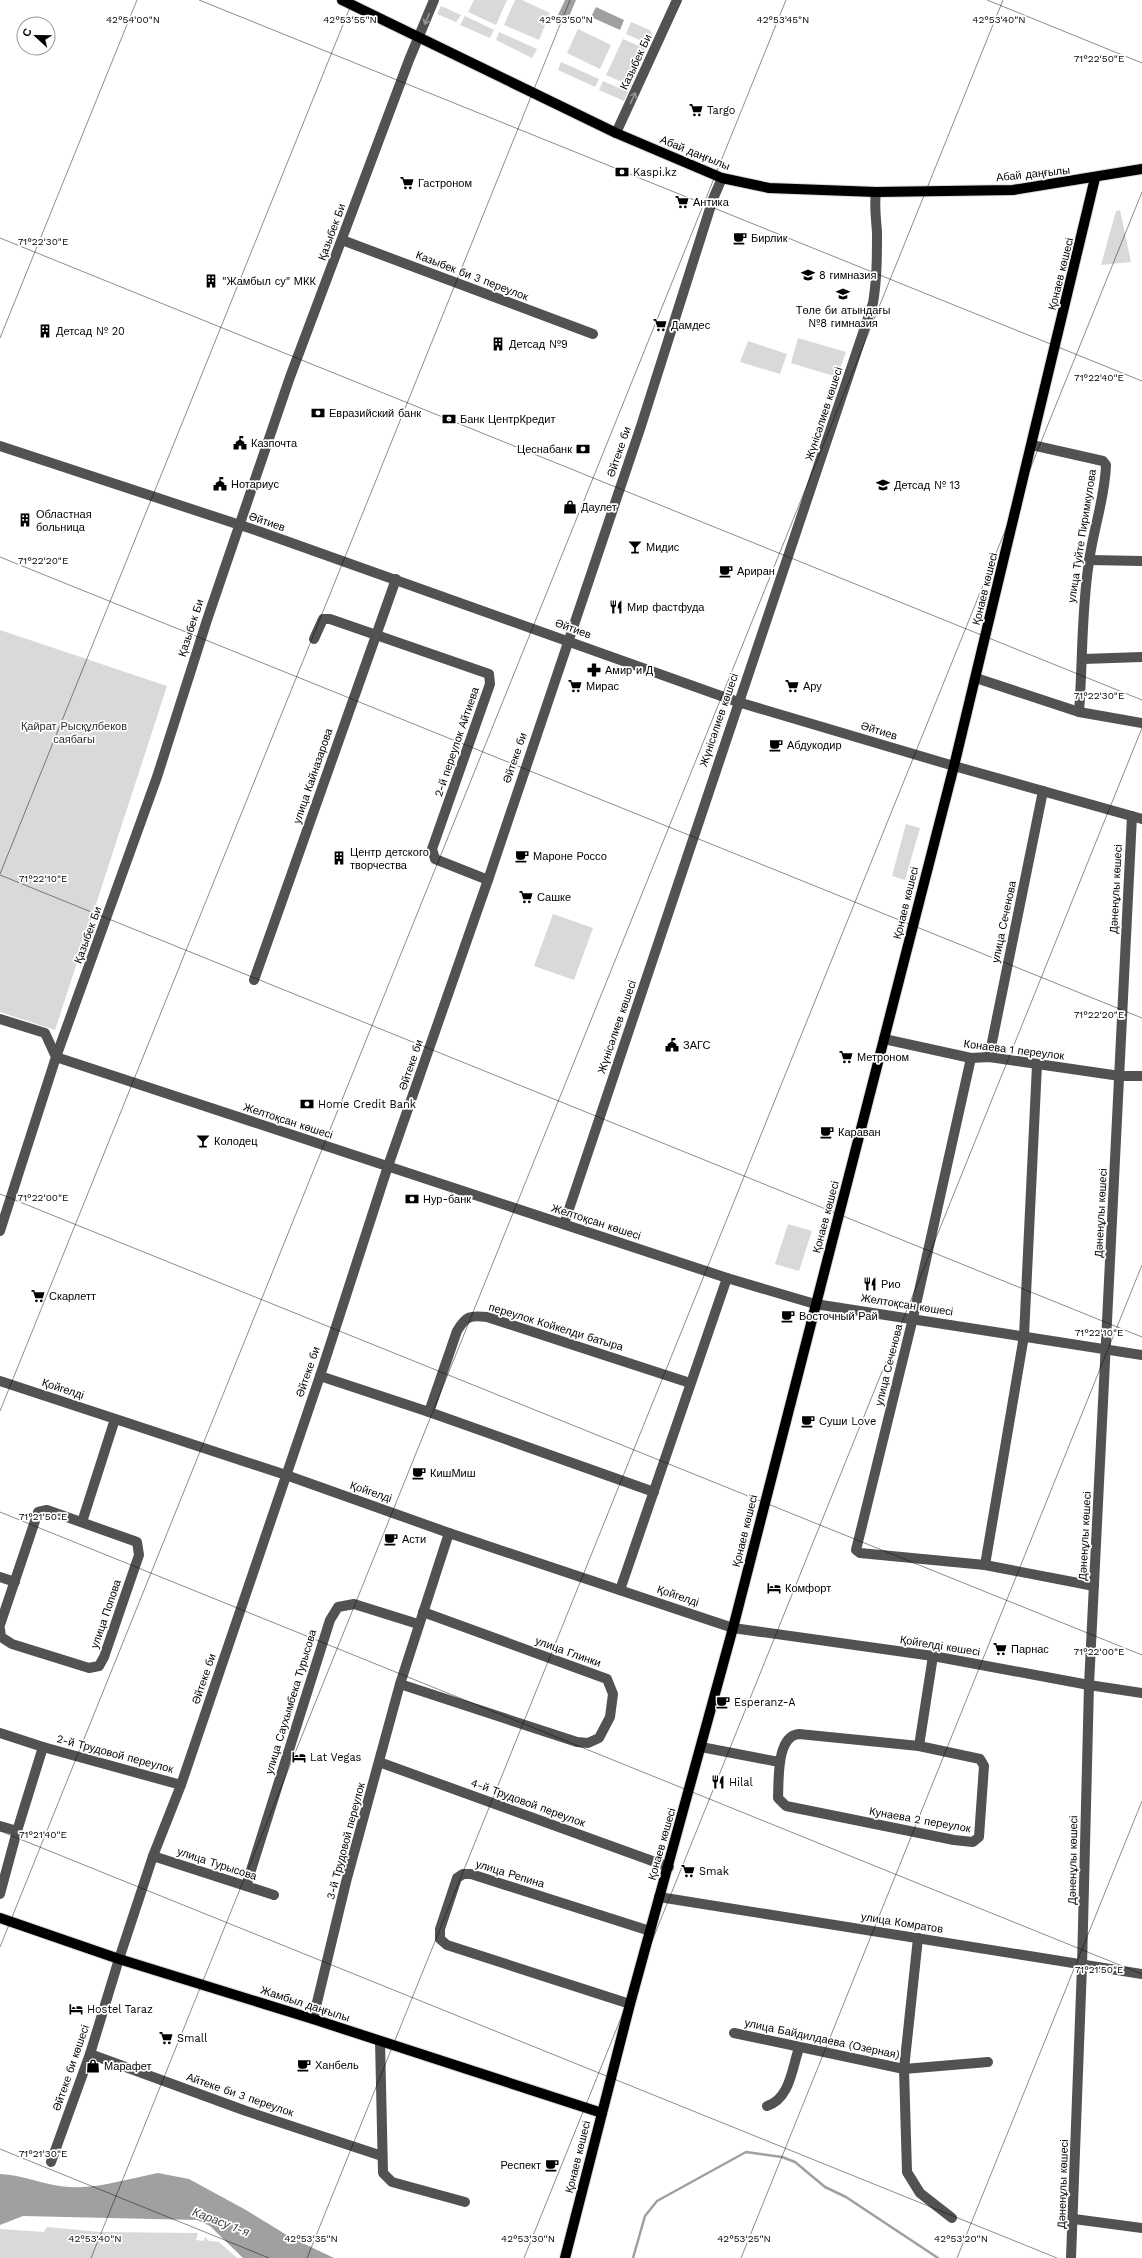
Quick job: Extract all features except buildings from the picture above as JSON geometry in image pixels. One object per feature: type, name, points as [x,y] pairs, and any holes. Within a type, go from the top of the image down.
[{"type":"main road","name":"Абай даңғылы","points":[[342,0],[616,133],[722,178],[769,188],[876,192],[1013,190],[1095,178],[1142,169]]},
{"type":"main road","name":"Қонаев көшесі","points":[[565,2258],[630,2004],[659,1897],[669,1867],[733,1628],[954,766],[1095,178]]},
{"type":"main road","name":"Жамбыл даңғылы","points":[[0,1918],[119,1958],[602,2113]]},
{"type":"street","points":[[418,38],[434,0]]},
{"type":"street","name":"Казыбек Би","points":[[616,133],[677,0]]},
{"type":"street","name":"Қазыбек Би","points":[[0,1231],[56,1057],[157,777],[239,525],[290,378],[418,38]]},
{"type":"street","name":"Әйтеке би","points":[[119,1958],[153,1856],[181,1785],[320,1376],[388,1166],[488,880],[638,434],[713,199],[722,178]]},
{"type":"street","name":"Жүнісәлиев көшесі","points":[[564,1224],[738,702],[816,479],[873,303],[878,274],[874,206],[876,192]]},
{"type":"street","name":"Казыбек би 3 переулок","points":[[342,240],[593,334]]},
{"type":"street","name":"улица Туйте Пиримкулова","points":[[1032,445],[1104,461],[1106,469],[1089,560],[1082,629],[1083,659],[1079,712]]},
{"type":"street","name":"Әйтиев","points":[[0,446],[239,525],[396,579],[738,702],[954,766],[1142,819]]},
{"type":"street","points":[[1089,560],[1142,561]]},
{"type":"street","name":"улица Кайназарова","points":[[254,980],[396,579]]},
{"type":"street","name":"2-й переулок Айтиева","points":[[314,639],[323,619],[330,618],[376,636],[489,674],[490,684],[432,849],[435,859],[488,880]]},
{"type":"street","points":[[1083,659],[1142,657]]},
{"type":"street","points":[[976,678],[1079,712],[1142,723]]},
{"type":"street","name":"улица Сеченова","points":[[989,1056],[1043,791]]},
{"type":"street","name":"Дәненұлы көшесі","points":[[1071,2258],[1074,2219],[1082,1966],[1089,1685],[1132,816]]},
{"type":"street","points":[[0,1018],[44,1033],[56,1057]]},
{"type":"street","name":"Конаева 1 переулок","points":[[884,1039],[971,1058],[989,1056],[1037,1065],[1120,1076],[1142,1076]]},
{"type":"street","name":"Желтоқсан көшесі","points":[[56,1057],[727,1278],[816,1304],[1142,1355]]},
{"type":"street","name":"улица Сеченова","points":[[971,1058],[913,1318],[856,1550],[860,1553],[985,1565],[1094,1586]]},
{"type":"street","points":[[985,1565],[1024,1336],[1037,1065]]},
{"type":"street","points":[[620,1590],[727,1278]]},
{"type":"street","name":"переулок Койкелди батыра","points":[[429,1412],[457,1331],[463,1321],[473,1315],[487,1317],[690,1383]]},
{"type":"street","points":[[320,1376],[429,1412],[654,1492]]},
{"type":"street","name":"Қойгелді","points":[[0,1381],[286,1475],[450,1533],[733,1628]]},
{"type":"street","points":[[82,1522],[115,1419]]},
{"type":"street","name":"улица Попова","points":[[0,1625],[38,1512],[47,1510],[137,1542],[139,1555],[104,1657],[99,1666],[89,1668],[12,1644],[1,1637],[0,1629]]},
{"type":"street","name":"3-й Трудовой переулок","points":[[313,2019],[346,1882],[400,1684],[418,1624],[450,1533]]},
{"type":"street","points":[[0,1577],[15,1582]]},
{"type":"street","name":"улица Саухымбека Турысова","points":[[246,1886],[330,1620],[338,1607],[354,1604],[418,1624]]},
{"type":"street","name":"улица Глинки","points":[[400,1684],[588,1743],[599,1738],[610,1716],[613,1694],[607,1679],[423,1612]]},
{"type":"street","name":"Қойгелді көшесі","points":[[733,1628],[933,1656],[1089,1685],[1142,1693]]},
{"type":"street","points":[[919,1746],[933,1656]]},
{"type":"street","name":"2-й Трудовой переулок","points":[[0,1732],[43,1747],[181,1785]]},
{"type":"street","name":"Кунаева 2 переулок","points":[[792,1735],[834,1737],[919,1746],[980,1759],[982,1762],[984,1766],[978,1837],[976,1841],[954,1840],[786,1806],[778,1798],[779,1762],[787,1738],[792,1735]]},
{"type":"street","name":"2-й Трудовой переулок","points":[[0,1894],[17,1831],[43,1747]]},
{"type":"street","points":[[700,1747],[779,1762]]},
{"type":"street","name":"4-й Трудовой переулок","points":[[379,1762],[669,1867]]},
{"type":"street","points":[[0,1826],[17,1831]]},
{"type":"street","name":"улица Турысова","points":[[153,1856],[274,1895]]},
{"type":"street","name":"улица Репина","points":[[630,2004],[447,1945],[440,1939],[440,1929],[457,1878],[463,1874],[472,1874],[650,1930]]},
{"type":"street","name":"улица Комратов","points":[[659,1897],[918,1938],[1082,1966],[1142,1974]]},
{"type":"street","name":"улица Байдилдаева (Озерная)","points":[[918,1938],[904,2069],[907,2172],[920,2193],[952,2218]]},
{"type":"street","name":"Әйтеке би көшесі","points":[[51,2162],[90,2054],[119,1958]]},
{"type":"street","name":"улица Байдилдаева (Озерная)","points":[[734,2033],[799,2048],[904,2069],[988,2062]]},
{"type":"street","points":[[380,2041],[383,2173],[392,2182],[465,2202]]},
{"type":"street","points":[[767,2106],[775,2103],[784,2093],[799,2048]]},
{"type":"street","name":"Айтеке би 3 переулок","points":[[90,2054],[246,2111],[382,2156]]},
{"type":"street","points":[[1074,2219],[1142,2228]]},
{"type":"green space","points":[[474,0],[507,0],[496,25],[468,12]]},
{"type":"green space","points":[[515,0],[522,0],[550,13],[539,40],[504,25]]},
{"type":"green space","points":[[441,6],[461,15],[456,22],[437,14]]},
{"type":"green space","points":[[465,16],[494,30],[490,38],[460,25]]},
{"type":"green space","points":[[631,22],[650,30],[653,35],[649,44],[626,34]]},
{"type":"green space","points":[[578,29],[611,45],[600,69],[567,53]]},
{"type":"green space","points":[[499,32],[537,49],[532,58],[496,40]]},
{"type":"green space","points":[[623,39],[646,49],[631,86],[606,75]]},
{"type":"green space","points":[[561,62],[599,79],[595,87],[558,70]]},
{"type":"green space","points":[[603,81],[628,92],[624,101],[599,90]]},
{"type":"green space","points":[[1120,210],[1131,262],[1101,265],[1116,211]]},
{"type":"green space","points":[[798,338],[846,352],[837,377],[791,363]]},
{"type":"green space","points":[[748,341],[787,354],[780,374],[740,362]]},
{"type":"green space","name":"Қайрат Рысқұлбеков саябағы","points":[[0,630],[167,686],[55,1030],[0,1012]]},
{"type":"green space","points":[[906,824],[920,828],[905,880],[892,876]]},
{"type":"green space","points":[[553,914],[593,928],[574,980],[534,966]]},
{"type":"green space","points":[[788,1224],[812,1231],[799,1271],[775,1264]]},
{"type":"green space","points":[[47,2227],[100,2232],[198,2233],[196,2240],[204,2241],[205,2237],[209,2241],[219,2242],[237,2258],[0,2258],[0,2229],[44,2232]]},
{"type":"water","points":[[565,0],[576,0],[568,19],[558,15]]},
{"type":"water","points":[[596,7],[624,20],[620,30],[591,17]]},
{"type":"water","name":"Карасу 1-я","points":[[158,2173],[189,2179],[246,2210],[290,2237],[334,2258],[243,2258],[210,2226],[197,2220],[23,2216],[0,2225],[0,2174],[18,2176],[52,2185],[80,2187],[103,2185]]},
{"type":"waterway","points":[[633,2258],[645,2216],[657,2201],[746,2152],[782,2157],[795,2162],[825,2187],[846,2197],[938,2258]]},
{"type":"place","name":"Targo","points":[[696,110]]},
{"type":"place","name":"Kaspi.kz","points":[[622,172]]},
{"type":"place","name":"Гастроном","points":[[407,183]]},
{"type":"place","name":"Антика","points":[[682,202]]},
{"type":"place","name":"Бирлик","points":[[740,238]]},
{"type":"place","name":"8 гимназия","points":[[808,275]]},
{"type":"place","name":"\"Жамбыл су\" МКК","points":[[211,281]]},
{"type":"place","name":"Төле би атындағы №8 гимназия","points":[[843,294]]},
{"type":"place","name":"Дамдес","points":[[660,325]]},
{"type":"place","name":"Детсад № 20","points":[[45,331]]},
{"type":"place","name":"Детсад №9","points":[[498,344]]},
{"type":"place","name":"Евразийский банк","points":[[318,413]]},
{"type":"place","name":"Банк ЦентрКредит","points":[[449,419]]},
{"type":"place","name":"Казпочта","points":[[240,443]]},
{"type":"place","name":"Цеснабанк","points":[[583,449]]},
{"type":"place","name":"Нотариус","points":[[220,484]]},
{"type":"place","name":"Детсад № 13","points":[[883,485]]},
{"type":"place","name":"Даулет","points":[[570,507]]},
{"type":"place","name":"Областная больница","points":[[25,520]]},
{"type":"place","name":"Мидис","points":[[635,547]]},
{"type":"place","name":"Ариран","points":[[726,571]]},
{"type":"place","name":"Мир фастфуда","points":[[616,607]]},
{"type":"place","name":"Амир и Д","points":[[594,670]]},
{"type":"place","name":"Мирас","points":[[575,686]]},
{"type":"place","name":"Ару","points":[[792,686]]},
{"type":"place","name":"Абдукодир","points":[[776,745]]},
{"type":"place","name":"Мароне Россо","points":[[522,856]]},
{"type":"place","name":"Центр детского творчества","points":[[339,858]]},
{"type":"place","name":"Сашке","points":[[526,897]]},
{"type":"place","name":"ЗАГС","points":[[672,1045]]},
{"type":"place","name":"Метроном","points":[[846,1057]]},
{"type":"place","name":"Home Credit Bank","points":[[307,1104]]},
{"type":"place","name":"Караван","points":[[827,1132]]},
{"type":"place","name":"Колодец","points":[[203,1141]]},
{"type":"place","name":"Нур-банк","points":[[412,1199]]},
{"type":"place","name":"Рио","points":[[870,1284]]},
{"type":"place","name":"Скарлетт","points":[[38,1296]]},
{"type":"place","name":"Восточный Рай","points":[[788,1316]]},
{"type":"place","name":"Суши Love","points":[[808,1421]]},
{"type":"place","name":"КишМиш","points":[[419,1473]]},
{"type":"place","name":"Асти","points":[[391,1539]]},
{"type":"place","name":"Комфорт","points":[[774,1588]]},
{"type":"place","name":"Парнас","points":[[1000,1649]]},
{"type":"place","name":"Esperanz-A","points":[[723,1702]]},
{"type":"place","name":"Lat Vegas","points":[[299,1757]]},
{"type":"place","name":"Hilal","points":[[718,1782]]},
{"type":"place","name":"Smak","points":[[688,1871]]},
{"type":"place","name":"Hostel Taraz","points":[[76,2009]]},
{"type":"place","name":"Small","points":[[166,2038]]},
{"type":"place","name":"Ханбель","points":[[304,2065]]},
{"type":"place","name":"Марафет","points":[[93,2066]]},
{"type":"place","name":"Респект","points":[[552,2165]]}]
